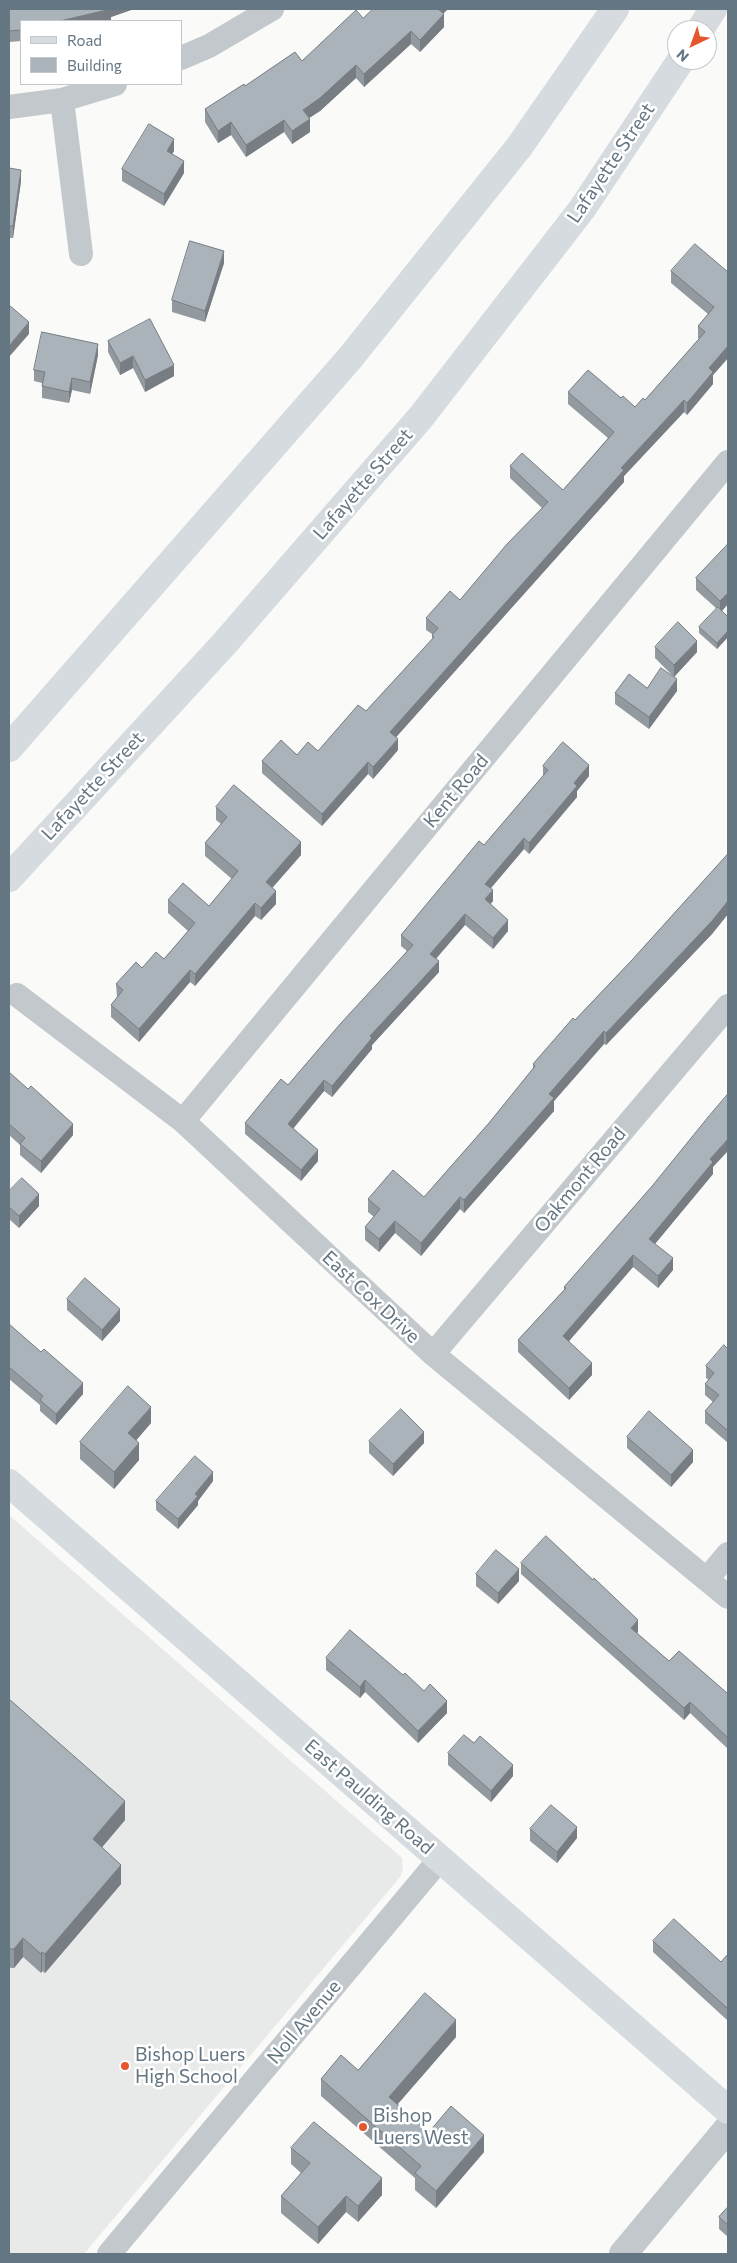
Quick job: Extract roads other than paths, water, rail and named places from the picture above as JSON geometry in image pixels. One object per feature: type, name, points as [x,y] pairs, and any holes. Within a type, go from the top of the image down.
[{"type":"main road","points":[[9,748],[350,358],[520,147],[616,9]]},
{"type":"main road","points":[[707,20],[714,9]]},
{"type":"main road","name":"Lafayette Street","points":[[9,878],[224,644],[421,417],[582,209],[674,70]]},
{"type":"main road","name":"East Paulding Road","points":[[9,1483],[728,2110]]},
{"type":"street","points":[[182,58],[209,46],[272,9]]},
{"type":"street","points":[[9,107],[62,100],[112,85]]},
{"type":"street","points":[[62,100],[81,254]]},
{"type":"street","name":"Kent Road","points":[[183,1120],[728,462]]},
{"type":"street","name":"East Cox Drive","points":[[16,995],[183,1120],[433,1354],[728,1597]]},
{"type":"street","name":"Oakmont Road","points":[[433,1354],[728,1006]]},
{"type":"street","points":[[707,1579],[728,1554]]},
{"type":"street","name":"Noll Avenue","points":[[109,2254],[440,1859]]},
{"type":"street","points":[[623,2254],[728,2128]]},
{"type":"place","name":"Bishop Luers High School","points":[[125,2066]]},
{"type":"place","name":"Bishop Luers West","points":[[363,2127]]}]
